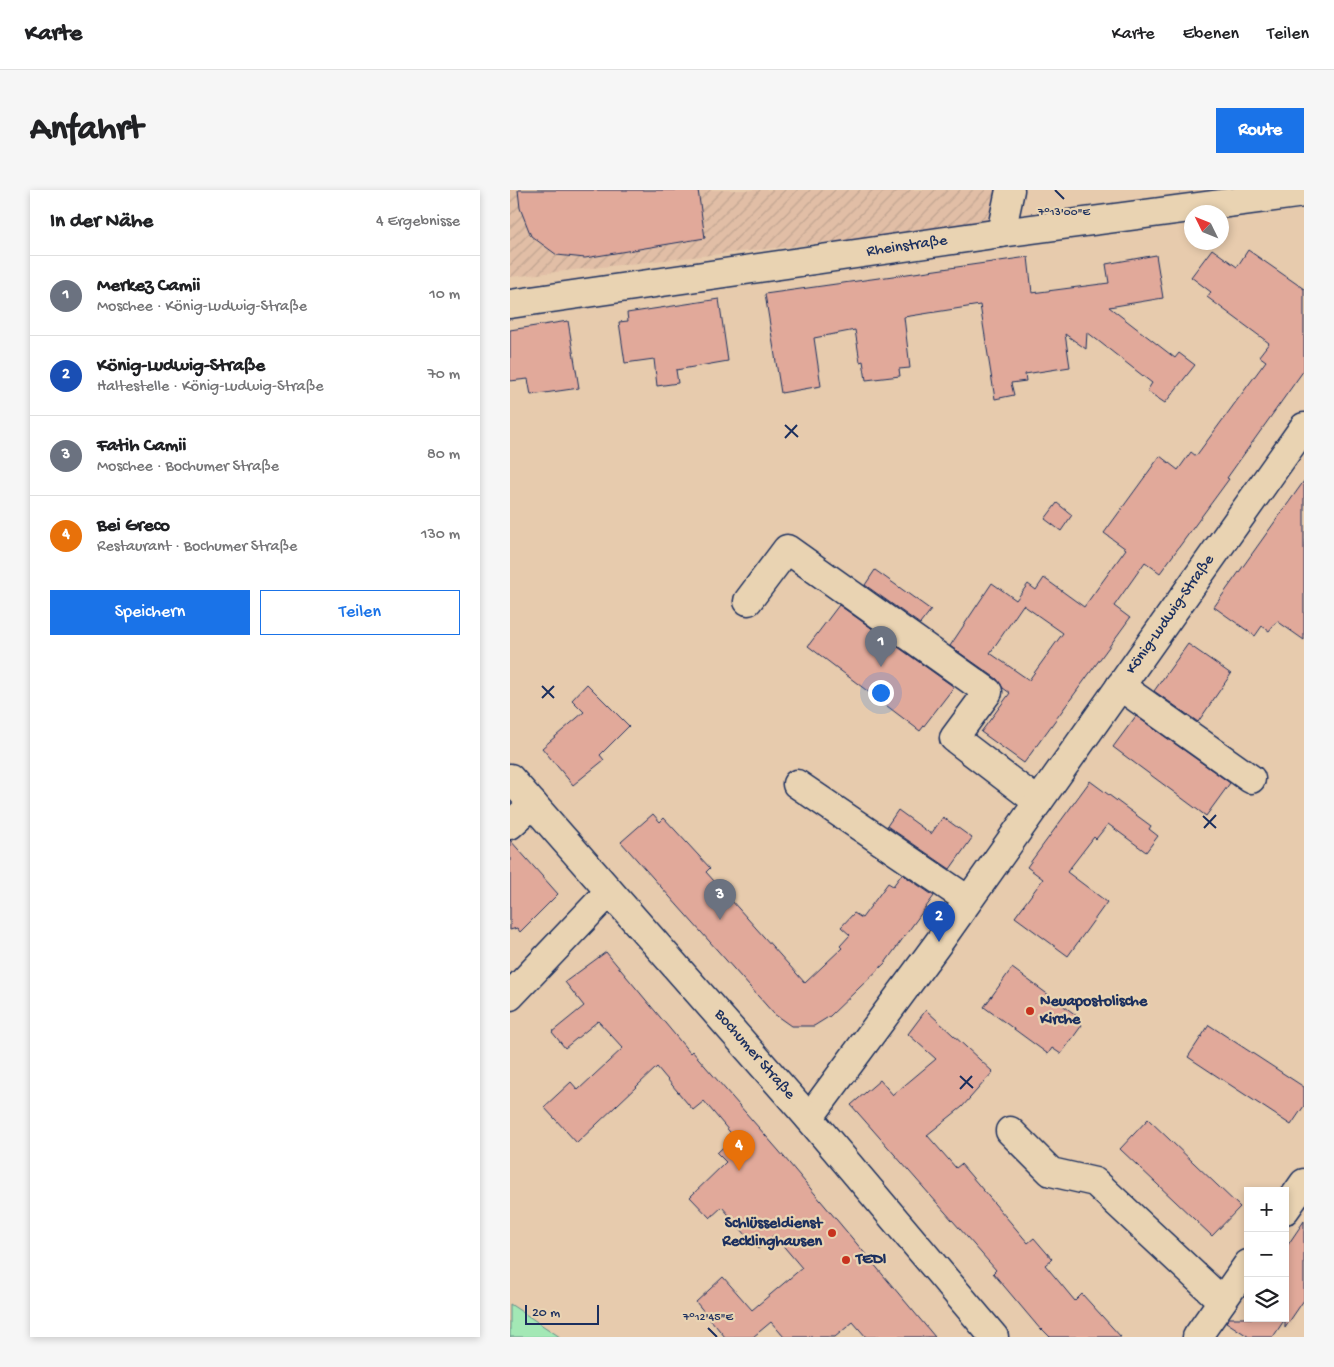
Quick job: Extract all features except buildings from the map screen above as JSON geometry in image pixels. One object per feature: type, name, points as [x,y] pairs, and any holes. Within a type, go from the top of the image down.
[{"type":"street","points":[[1002,233],[1010,190]]},
{"type":"street","name":"Rheinstraße","points":[[510,304],[1002,233],[1304,193]]},
{"type":"street","name":"König-Ludwig-Straße","points":[[809,1118],[968,900],[1304,427]]},
{"type":"street","points":[[748,601],[787,549],[988,692],[954,738],[1038,802]]},
{"type":"street","points":[[1120,686],[1251,779]]},
{"type":"street","name":"Bochumer Straße","points":[[510,778],[609,892],[690,980],[994,1337]]},
{"type":"street","points":[[797,784],[968,900]]},
{"type":"street","points":[[510,825],[533,804]]},
{"type":"street","points":[[510,996],[609,892]]},
{"type":"street","points":[[1010,1131],[1051,1172],[1095,1182],[1222,1301]]},
{"type":"street","points":[[1289,1204],[1304,1183]]},
{"type":"street","points":[[1197,1337],[1244,1270]]},
{"type":"shaded area","points":[[510,190],[1010,190],[995,224],[510,277]]},
{"type":"green space","points":[[510,1304],[560,1337],[510,1337]]},
{"type":"place","name":"Merkez Camii","points":[[881,667]]},
{"type":"place","name":"Fatih Camii","points":[[720,920]]},
{"type":"place","name":"König-Ludwig-Straße","points":[[939,942]]},
{"type":"place","name":"Neuapostolische Kirche","points":[[1030,1011]]},
{"type":"place","name":"Bei Greco","points":[[739,1171]]},
{"type":"place","name":"Schlüsseldienst Recklinghausen","points":[[832,1233]]},
{"type":"place","name":"TEDI","points":[[846,1260]]}]
